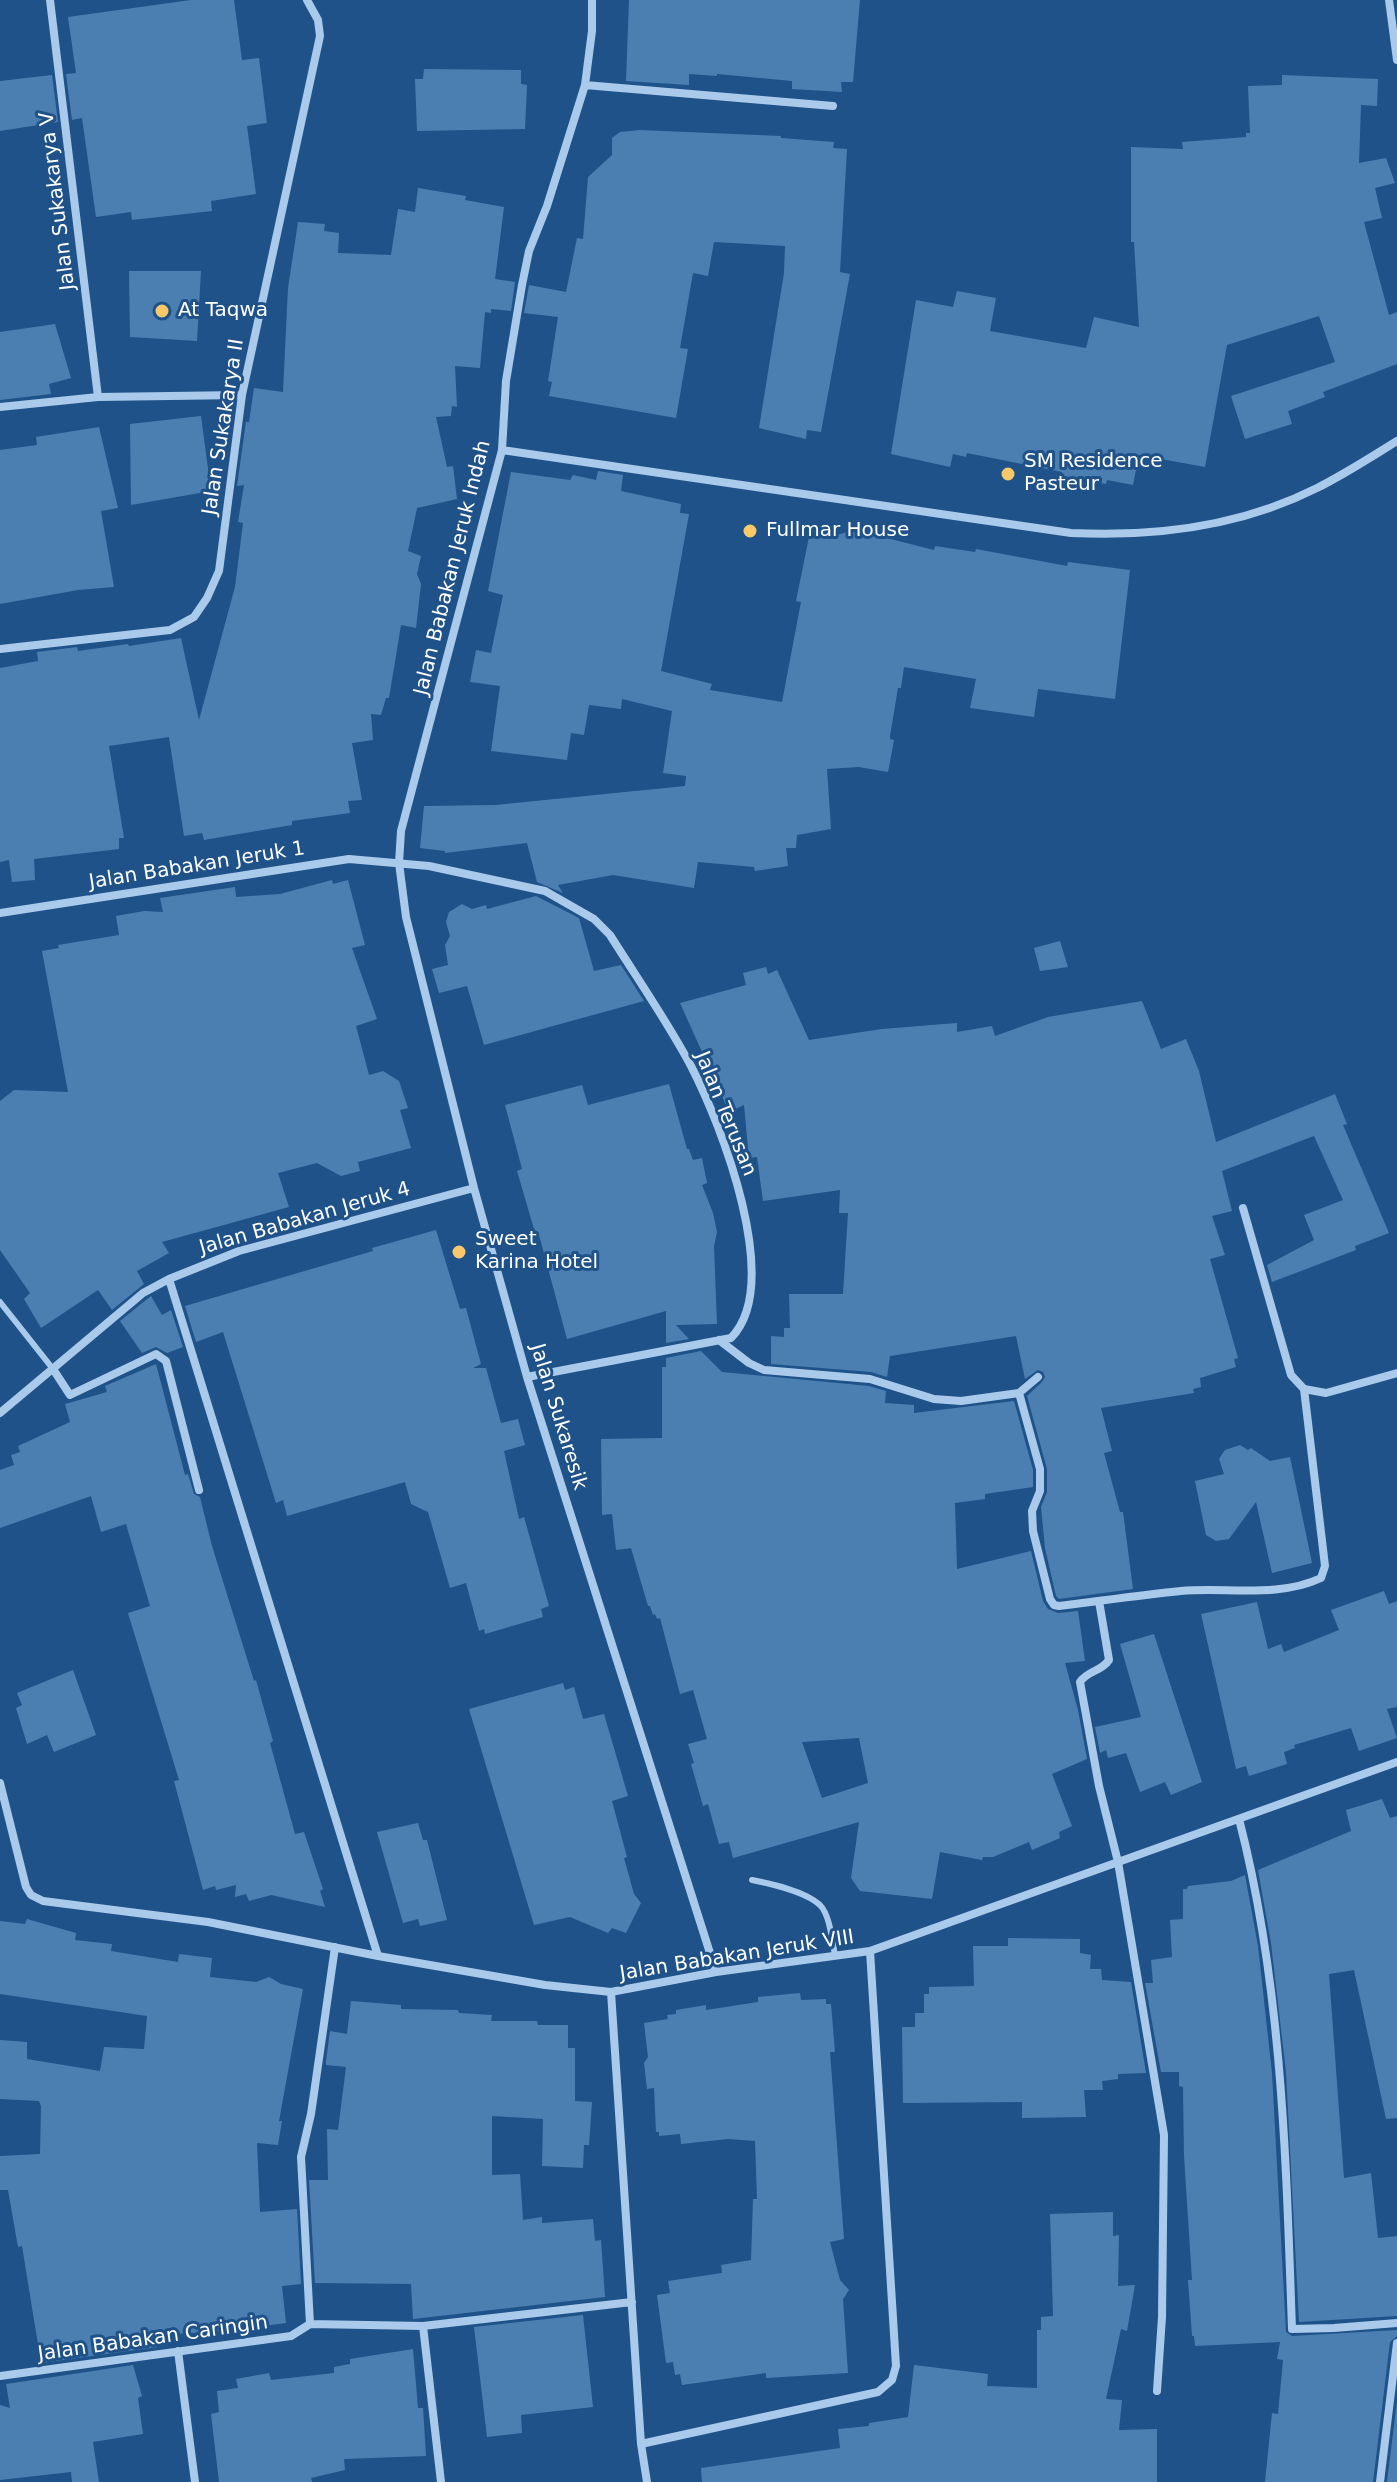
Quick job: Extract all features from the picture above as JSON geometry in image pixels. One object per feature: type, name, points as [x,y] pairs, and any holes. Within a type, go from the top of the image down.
[{"type":"street","name":"Jalan Sukakarya V","points":[[50,0],[98,397]]},
{"type":"street","name":"Jalan Sukakarya II","points":[[0,649],[170,630],[194,617],[207,598],[219,571],[242,395],[320,36],[318,20],[307,0]]},
{"type":"street","name":"Jalan Babakan Jeruk Indah","points":[[399,863],[401,831],[502,450],[506,381],[529,251],[547,206],[585,85],[592,31],[592,0]]},
{"type":"street","points":[[1389,0],[1397,60]]},
{"type":"street","points":[[585,85],[833,106]]},
{"type":"street","points":[[0,407],[98,397],[242,395]]},
{"type":"street","points":[[502,450],[1071,533],[1145,532],[1195,527],[1258,512],[1317,488],[1397,441]]},
{"type":"street","name":"Jalan Babakan Jeruk 1","points":[[0,913],[326,861],[349,859],[399,863]]},
{"type":"street","name":"Jalan Sukaresik","points":[[399,863],[406,917],[474,1188],[527,1377],[716,1972]]},
{"type":"street","name":"Jalan Terusan","points":[[399,863],[429,866],[545,891],[594,919],[610,935],[691,1066],[723,1141],[739,1192],[751,1254],[752,1286],[743,1326],[731,1338],[719,1340]]},
{"type":"street","name":"Jalan Babakan Jeruk 4","points":[[0,1413],[143,1293],[169,1279],[239,1251],[474,1188]]},
{"type":"street","points":[[1019,1393],[1040,1469],[1040,1491],[1032,1511],[1033,1531],[1054,1605],[1184,1591],[1249,1591],[1309,1584],[1321,1578],[1325,1566],[1304,1389],[1291,1375],[1243,1208]]},
{"type":"street","points":[[169,1279],[378,1956]]},
{"type":"street","points":[[527,1377],[719,1340],[749,1363],[764,1370],[870,1379],[934,1399],[961,1401],[1019,1393],[1038,1377]]},
{"type":"street","points":[[53,1369],[70,1395],[156,1354],[163,1357],[199,1490]]},
{"type":"street","points":[[1304,1389],[1326,1393],[1397,1373]]},
{"type":"street","points":[[1099,1601],[1109,1660],[1103,1669],[1085,1675],[1080,1682],[1099,1786],[1118,1862],[1164,2135],[1162,2317],[1157,2391]]},
{"type":"street","name":"Jalan Babakan Jeruk VIII","points":[[0,1783],[26,1887],[31,1895],[43,1901],[208,1922],[378,1956],[545,1985],[611,1992],[716,1972],[870,1951],[1397,1762]]},
{"type":"street","points":[[1239,1819],[1263,1931],[1281,2083],[1292,2329],[1397,2323]]},
{"type":"street","points":[[335,1947],[311,2114],[301,2157],[310,2324],[423,2326],[632,2302]]},
{"type":"street","points":[[641,2444],[878,2392],[892,2380],[896,2366],[870,1951]]},
{"type":"street","points":[[611,1992],[641,2444],[647,2482]]},
{"type":"street","name":"Jalan Babakan Caringin","points":[[0,2376],[291,2336],[310,2324]]},
{"type":"street","points":[[423,2326],[441,2482]]},
{"type":"street","points":[[1380,2482],[1397,2343]]},
{"type":"street","points":[[178,2351],[195,2482]]},
{"type":"lane","points":[[0,1302],[53,1369]]},
{"type":"lane","points":[[752,1880],[787,1888],[819,1905],[825,1914],[835,1955]]},
{"type":"building","points":[[191,0],[234,0],[242,60],[259,58],[267,123],[247,126],[256,194],[211,201],[212,211],[132,220],[131,212],[96,217],[82,118],[72,120],[66,74],[76,73],[68,17]]},
{"type":"building","points":[[629,0],[860,0],[853,82],[841,82],[842,92],[792,89],[792,81],[717,74],[689,74],[689,85],[626,81]]},
{"type":"building","points":[[424,69],[521,70],[521,84],[527,85],[525,129],[417,131],[415,79],[423,79]]},
{"type":"building","points":[[52,75],[58,122],[0,131],[0,81]]},
{"type":"building","points":[[1282,75],[1378,79],[1377,106],[1361,105],[1359,163],[1386,158],[1395,183],[1375,188],[1382,218],[1364,222],[1389,315],[1397,312],[1397,364],[1323,392],[1325,397],[1288,411],[1292,424],[1245,439],[1231,396],[1335,362],[1319,316],[1227,345],[1205,467],[1139,455],[1133,485],[1061,477],[1062,472],[967,453],[966,457],[953,454],[950,467],[891,454],[916,300],[953,307],[957,291],[996,298],[990,331],[1086,348],[1094,317],[1139,327],[1134,242],[1131,242],[1131,147],[1183,149],[1182,142],[1246,137],[1246,133],[1250,133],[1248,86],[1282,85]]},
{"type":"building","points":[[640,130],[781,136],[834,142],[833,148],[847,149],[840,272],[850,274],[821,432],[807,430],[806,439],[759,428],[784,273],[785,246],[714,242],[708,276],[693,273],[680,348],[688,349],[676,418],[549,396],[552,382],[548,381],[558,317],[524,313],[529,285],[566,292],[577,238],[583,239],[588,177],[612,155],[612,138],[620,132]]},
{"type":"building","points":[[418,188],[466,196],[465,200],[504,207],[495,279],[515,282],[511,311],[491,309],[491,313],[485,312],[480,368],[455,366],[457,407],[452,406],[451,416],[436,417],[447,467],[453,466],[457,499],[417,508],[408,551],[421,556],[417,574],[421,584],[416,628],[401,625],[389,698],[386,698],[381,715],[371,714],[373,740],[352,743],[362,800],[348,801],[350,813],[292,821],[292,825],[204,840],[202,833],[184,836],[169,737],[109,746],[124,838],[119,838],[119,849],[34,859],[35,880],[12,882],[9,860],[0,862],[0,668],[38,661],[37,652],[77,647],[78,651],[181,638],[199,720],[235,587],[243,523],[238,522],[244,485],[237,486],[254,388],[283,392],[288,288],[298,222],[325,224],[324,231],[339,233],[338,253],[391,255],[398,209],[415,212]]},
{"type":"building","points":[[129,271],[201,271],[197,341],[130,337]]},
{"type":"building","points":[[55,324],[71,378],[49,384],[51,394],[0,400],[0,332]]},
{"type":"building","points":[[201,416],[211,491],[131,505],[130,424]]},
{"type":"building","points":[[99,427],[118,508],[101,511],[114,587],[0,604],[0,450],[37,445],[36,437]]},
{"type":"building","points":[[598,471],[623,475],[621,491],[681,504],[680,513],[689,514],[661,671],[712,684],[710,690],[782,702],[801,602],[796,601],[810,532],[829,537],[855,530],[934,550],[935,546],[975,552],[976,549],[1067,566],[1068,562],[1130,570],[1115,699],[1038,689],[1034,717],[970,708],[976,679],[904,667],[890,736],[894,740],[888,772],[859,767],[827,769],[831,829],[797,835],[796,848],[786,848],[788,866],[755,871],[754,867],[698,862],[694,888],[613,875],[558,885],[563,893],[537,882],[527,843],[445,853],[420,848],[424,806],[495,805],[685,786],[686,776],[663,773],[672,711],[622,699],[621,709],[589,705],[584,735],[571,733],[567,760],[491,751],[500,686],[470,682],[476,650],[491,653],[503,595],[488,591],[511,472],[570,480],[573,475],[596,480]]},
{"type":"building","points":[[332,880],[333,884],[348,880],[365,945],[352,948],[377,1019],[356,1026],[369,1075],[383,1071],[399,1081],[408,1108],[400,1110],[411,1148],[358,1162],[360,1171],[341,1176],[317,1163],[278,1173],[289,1207],[162,1242],[169,1253],[137,1271],[144,1284],[112,1310],[98,1290],[41,1328],[24,1299],[30,1293],[0,1250],[0,1101],[14,1090],[68,1092],[42,951],[59,948],[58,945],[119,935],[116,916],[144,911],[163,912],[160,898],[235,887],[236,897],[280,894]]},
{"type":"building","points":[[536,896],[579,918],[594,971],[621,965],[644,1001],[484,1045],[467,986],[439,993],[432,969],[448,965],[445,945],[450,936],[446,922],[449,912],[462,904],[472,909],[486,905],[487,909]]},
{"type":"building","points":[[1060,941],[1068,967],[1040,971],[1034,948]]},
{"type":"building","points":[[766,967],[768,974],[777,970],[809,1040],[882,1029],[957,1023],[957,1032],[992,1026],[995,1036],[1048,1017],[1142,1001],[1161,1049],[1186,1039],[1199,1071],[1216,1142],[1335,1094],[1347,1124],[1343,1125],[1389,1233],[1355,1246],[1356,1250],[1272,1282],[1267,1265],[1314,1240],[1304,1215],[1343,1200],[1314,1136],[1222,1171],[1232,1211],[1212,1216],[1225,1255],[1210,1259],[1238,1358],[1234,1359],[1236,1367],[1200,1378],[1201,1387],[1193,1389],[1194,1393],[1101,1408],[1112,1451],[1104,1453],[1120,1512],[1123,1512],[1133,1589],[1059,1599],[1056,1596],[1045,1548],[1041,1507],[1047,1492],[1047,1469],[1027,1396],[1045,1377],[1038,1370],[1025,1379],[1016,1336],[890,1356],[887,1377],[871,1372],[771,1364],[771,1336],[784,1337],[784,1328],[790,1328],[789,1294],[843,1294],[848,1213],[839,1213],[840,1190],[763,1201],[757,1157],[749,1158],[744,1105],[729,1112],[680,1003],[746,985],[743,973]]},
{"type":"building","points":[[669,1084],[687,1149],[693,1160],[702,1158],[707,1183],[702,1185],[717,1232],[714,1246],[717,1324],[676,1325],[689,1339],[666,1343],[666,1311],[567,1339],[539,1235],[536,1236],[517,1171],[522,1169],[505,1105],[582,1085],[588,1105]]},
{"type":"building","points":[[436,1230],[460,1309],[466,1308],[481,1364],[473,1368],[486,1368],[501,1423],[518,1419],[525,1445],[504,1451],[519,1519],[524,1517],[549,1606],[541,1609],[543,1617],[485,1634],[484,1629],[479,1631],[466,1583],[450,1588],[428,1512],[411,1504],[405,1482],[287,1516],[283,1500],[276,1503],[223,1332],[196,1342],[185,1306]]},
{"type":"building","points":[[151,1296],[162,1315],[171,1310],[183,1347],[167,1353],[156,1347],[142,1353],[120,1321]]},
{"type":"building","points":[[701,1351],[722,1372],[869,1386],[886,1391],[885,1403],[914,1405],[914,1413],[1014,1401],[1033,1470],[1033,1487],[985,1494],[985,1499],[955,1503],[957,1569],[1031,1551],[1043,1601],[1048,1609],[1058,1613],[1078,1611],[1085,1661],[1065,1663],[1087,1759],[1052,1774],[1072,1826],[1059,1832],[1060,1838],[1032,1850],[1029,1842],[993,1857],[983,1857],[982,1860],[940,1852],[932,1899],[860,1891],[851,1878],[859,1822],[733,1858],[729,1842],[719,1844],[708,1804],[703,1806],[691,1764],[694,1763],[688,1744],[707,1739],[693,1690],[680,1694],[660,1618],[653,1615],[648,1606],[631,1548],[616,1550],[612,1514],[602,1515],[601,1439],[662,1438],[662,1367],[666,1367],[666,1358]],"holes":[[[859,1738],[868,1783],[822,1798],[802,1742]]]},
{"type":"building","points":[[156,1364],[185,1475],[188,1474],[194,1494],[200,1497],[212,1546],[256,1680],[295,1834],[304,1832],[323,1889],[320,1891],[325,1907],[271,1895],[249,1901],[246,1894],[235,1897],[236,1885],[203,1890],[174,1781],[179,1780],[128,1613],[150,1606],[126,1524],[101,1532],[91,1496],[0,1528],[0,1470],[14,1465],[11,1455],[20,1452],[18,1446],[70,1422],[65,1404],[107,1392],[105,1386]]},
{"type":"building","points":[[1240,1445],[1248,1450],[1251,1448],[1270,1461],[1290,1457],[1312,1563],[1272,1573],[1256,1502],[1229,1539],[1216,1541],[1206,1535],[1195,1481],[1224,1474],[1219,1459],[1225,1450]]},
{"type":"building","points":[[1384,1591],[1389,1604],[1397,1601],[1397,1707],[1387,1709],[1397,1738],[1359,1751],[1351,1728],[1294,1745],[1295,1748],[1284,1752],[1287,1764],[1249,1776],[1246,1766],[1236,1769],[1201,1614],[1257,1602],[1268,1649],[1281,1644],[1284,1652],[1339,1630],[1331,1610]]},
{"type":"building","points":[[1154,1634],[1202,1782],[1171,1795],[1165,1782],[1140,1792],[1126,1753],[1108,1758],[1106,1750],[1100,1753],[1095,1727],[1141,1717],[1120,1644]]},
{"type":"building","points":[[73,1670],[96,1735],[54,1752],[47,1735],[27,1744],[16,1708],[22,1705],[17,1693]]},
{"type":"building","points":[[563,1683],[565,1690],[574,1687],[583,1719],[604,1714],[628,1796],[612,1801],[634,1894],[641,1903],[626,1933],[612,1928],[608,1933],[570,1917],[534,1925],[469,1709]]},
{"type":"building","points":[[1382,1799],[1390,1818],[1397,1816],[1397,2118],[1386,2119],[1354,1970],[1329,1974],[1344,2178],[1371,2173],[1378,2238],[1397,2236],[1397,2316],[1299,2322],[1286,2072],[1271,1943],[1258,1870],[1351,1831],[1346,1810]]},
{"type":"building","points":[[418,1823],[423,1840],[427,1840],[447,1920],[420,1926],[418,1919],[403,1923],[377,1832]]},
{"type":"building","points":[[1245,1875],[1258,1946],[1272,2073],[1286,2332],[1292,2336],[1397,2330],[1397,2336],[1390,2342],[1373,2482],[1265,2482],[1272,2413],[1278,2414],[1283,2360],[1277,2359],[1280,2342],[1195,2346],[1192,2336],[1183,2087],[1179,2086],[1179,2072],[1161,2072],[1145,1983],[1153,1983],[1151,1960],[1172,1957],[1170,1920],[1183,1919],[1183,1889],[1231,1881]]},
{"type":"building","points":[[27,1919],[76,1933],[75,1940],[112,1944],[111,1951],[178,1962],[179,1954],[212,1958],[210,1977],[256,1982],[269,1977],[281,1984],[303,1989],[279,2121],[282,2121],[278,2145],[257,2143],[260,2212],[297,2209],[301,2284],[282,2286],[286,2323],[227,2331],[156,2335],[157,2347],[41,2363],[22,2246],[18,2247],[8,2190],[0,2190],[0,2156],[40,2154],[41,2106],[39,2101],[0,2099],[0,2040],[27,2042],[27,2059],[100,2071],[104,2047],[144,2049],[147,2016],[0,1994],[0,1921],[25,1924]]},
{"type":"building","points":[[1008,1938],[1080,1939],[1080,1953],[1091,1955],[1090,1969],[1101,1969],[1102,1980],[1131,1982],[1146,2073],[1118,2074],[1118,2079],[1102,2081],[1103,2090],[1084,2090],[1086,2117],[1022,2118],[1022,2102],[903,2103],[902,2027],[915,2027],[915,2013],[924,2013],[924,1994],[929,1994],[929,1987],[974,1986],[973,1946],[1008,1946]]},
{"type":"building","points":[[800,1993],[801,2000],[826,1999],[826,2004],[831,2004],[835,2052],[830,2052],[844,2239],[830,2242],[840,2280],[849,2290],[843,2299],[848,2373],[766,2378],[766,2373],[682,2385],[680,2374],[675,2375],[673,2362],[666,2363],[657,2295],[670,2293],[668,2281],[722,2273],[721,2265],[751,2260],[753,2199],[757,2199],[755,2141],[728,2139],[681,2144],[680,2134],[659,2136],[656,2132],[654,2088],[647,2089],[644,2063],[648,2057],[644,2023],[668,2019],[667,2015],[676,2014],[676,2010],[706,2005],[706,2010],[758,2002],[758,1997]]},
{"type":"building","points":[[351,2001],[401,2005],[401,2009],[458,2010],[459,2013],[492,2015],[491,2021],[568,2025],[568,2048],[575,2048],[575,2101],[592,2102],[589,2145],[584,2145],[583,2168],[542,2166],[543,2119],[492,2116],[492,2175],[520,2174],[523,2220],[542,2217],[542,2223],[593,2219],[595,2241],[601,2240],[605,2297],[413,2319],[411,2284],[315,2283],[309,2180],[328,2180],[327,2129],[338,2130],[346,2067],[326,2065],[326,2061],[330,2031],[347,2034]]},
{"type":"building","points":[[1113,2212],[1113,2236],[1119,2235],[1118,2286],[1135,2285],[1127,2331],[1121,2329],[1106,2399],[1122,2400],[1119,2430],[1157,2429],[1157,2482],[702,2482],[701,2468],[840,2448],[838,2429],[908,2417],[914,2365],[988,2374],[987,2386],[1037,2388],[1037,2330],[1041,2330],[1041,2317],[1053,2316],[1050,2214]]},
{"type":"building","points":[[583,2315],[593,2407],[521,2415],[522,2433],[487,2437],[474,2327]]},
{"type":"building","points":[[413,2349],[418,2408],[423,2408],[426,2456],[344,2459],[345,2470],[311,2478],[312,2482],[219,2482],[211,2414],[219,2412],[217,2391],[238,2388],[236,2379],[269,2373],[271,2380],[334,2373],[334,2367],[350,2364],[350,2359]]},
{"type":"building","points":[[133,2365],[142,2396],[138,2398],[143,2434],[93,2442],[99,2482],[72,2482],[71,2472],[0,2480],[0,2405],[10,2408],[6,2384]]},
{"type":"building","points":[[1397,2401],[1397,2482],[1387,2482]]},
{"type":"place","name":"At Taqwa","points":[[162,311]]},
{"type":"place","name":"SM Residence Pasteur","points":[[1008,474]]},
{"type":"place","name":"Fullmar House","points":[[750,531]]},
{"type":"place","name":"Sweet Karina Hotel","points":[[459,1252]]}]
